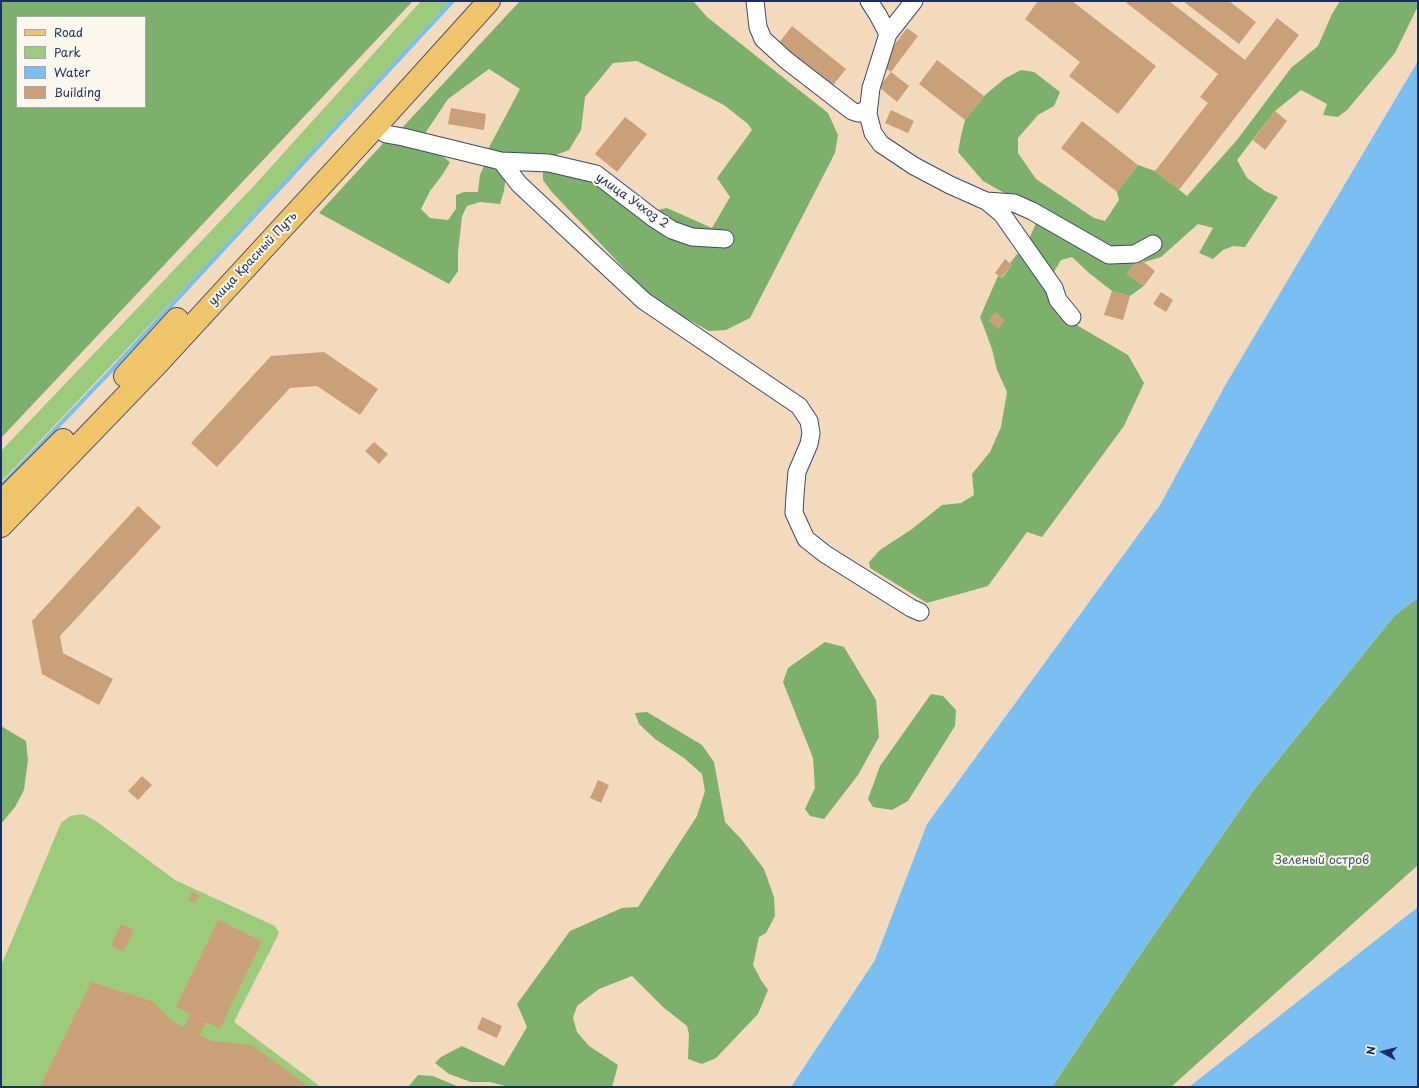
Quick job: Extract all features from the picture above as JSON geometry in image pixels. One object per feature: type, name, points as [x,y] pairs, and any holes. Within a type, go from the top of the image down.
[{"type":"main road","name":"улица Красный Путь","points":[[5,514],[93,410],[368,113],[469,1]]},
{"type":"main road","name":"улица Красный Путь","points":[[5,514],[158,363],[489,1]]},
{"type":"street","points":[[755,1],[758,27],[763,39],[786,60],[852,112],[862,113],[868,106]]},
{"type":"street","points":[[869,1],[888,34]]},
{"type":"street","points":[[914,1],[888,34],[871,88],[868,114],[873,133],[881,144],[914,166],[950,185],[986,201],[1002,214],[1054,288],[1058,300],[1072,317]]},
{"type":"street","name":"улица Учхоз 2","points":[[376,126],[386,134],[501,161],[549,163],[596,174],[652,217],[672,230],[692,237],[725,239]]},
{"type":"street","points":[[501,161],[519,184],[644,301],[799,406],[809,421],[811,433],[809,444],[797,472],[794,513],[806,539],[825,554],[910,608],[920,612]]},
{"type":"street","points":[[986,201],[1014,203],[1032,211],[1109,255],[1135,254],[1153,244]]},
{"type":"green space","points":[[1,1],[413,1],[1,438]]},
{"type":"green space","points":[[421,1],[452,1],[251,218],[1,482],[1,451],[251,189]]},
{"type":"green space","points":[[520,1],[693,1],[707,17],[828,113],[838,135],[835,153],[750,318],[726,330],[709,331],[680,315],[647,293],[551,191],[543,180],[543,172],[552,167],[568,171],[630,200],[650,204],[657,210],[667,208],[712,228],[730,197],[717,178],[752,130],[748,124],[724,105],[637,61],[613,63],[585,97],[581,130],[569,150],[543,160],[487,151],[520,89],[489,69],[448,99],[424,135],[401,129]]},
{"type":"green space","points":[[1340,1],[1418,1],[1418,6],[1395,53],[1347,110],[1338,117],[1323,115],[1327,104],[1301,90],[1275,111],[1237,160],[1247,178],[1265,191],[1278,197],[1245,247],[1233,246],[1223,250],[1213,259],[1199,253],[1213,228],[1198,224],[1161,257],[1145,262],[1139,258],[1127,274],[1144,286],[1130,296],[1112,291],[1072,257],[1061,260],[1055,270],[1050,291],[1059,312],[1080,327],[1128,355],[1144,383],[1124,426],[1042,537],[1027,532],[988,586],[927,603],[870,568],[869,562],[880,550],[912,529],[942,505],[961,503],[974,495],[972,474],[990,452],[1001,427],[1007,392],[997,370],[992,349],[980,317],[998,276],[1002,278],[1012,265],[1010,263],[1029,239],[1036,223],[1036,211],[983,181],[958,152],[965,120],[984,96],[1004,79],[1021,70],[1034,72],[1060,92],[1054,106],[1038,115],[1018,138],[1018,153],[1036,179],[1094,218],[1105,221],[1119,200],[1117,192],[1138,165],[1155,171],[1187,196],[1237,140],[1291,68],[1318,46],[1332,14]]},
{"type":"green space","points":[[388,138],[441,155],[450,162],[430,191],[421,209],[430,218],[448,220],[456,209],[456,195],[464,192],[478,192],[480,175],[485,163],[507,167],[504,191],[500,204],[480,202],[467,206],[462,216],[458,252],[458,271],[449,284],[319,213]]},
{"type":"green space","name":"Зеленый остров","points":[[1418,598],[1418,865],[1171,1087],[1052,1087],[1129,971],[1253,791],[1395,615]]},
{"type":"green space","points":[[825,642],[844,647],[876,700],[879,737],[858,775],[824,819],[810,816],[805,809],[815,788],[813,758],[783,682],[788,668]]},
{"type":"green space","points":[[931,694],[943,696],[956,710],[955,726],[908,801],[892,810],[873,807],[868,799],[880,766]]},
{"type":"green space","points":[[647,712],[702,745],[714,762],[725,822],[742,840],[764,869],[774,897],[775,916],[766,933],[759,937],[753,965],[768,990],[758,1014],[716,1058],[702,1064],[688,1059],[689,1034],[687,1026],[663,1007],[632,976],[599,989],[577,1006],[573,1018],[577,1032],[589,1046],[618,1065],[612,1087],[509,1087],[490,1082],[471,1082],[449,1074],[435,1063],[441,1057],[462,1046],[504,1066],[527,1027],[517,1004],[570,931],[622,908],[638,907],[697,816],[705,791],[702,774],[684,758],[655,739],[639,724],[635,713]]},
{"type":"green space","points":[[1,726],[26,741],[28,760],[24,790],[15,807],[1,824]]},
{"type":"green space","points":[[83,814],[96,821],[175,880],[275,926],[279,933],[234,1022],[321,1087],[1,1087],[1,966],[61,823],[70,816]]},
{"type":"green space","points":[[418,1075],[433,1076],[459,1087],[408,1087]]},
{"type":"water","points":[[1418,61],[1418,598],[1395,615],[1253,791],[1129,971],[1052,1087],[791,1087],[875,960],[927,824],[1160,505],[1226,384]]},
{"type":"water","points":[[1418,907],[1418,1087],[1189,1087]]},
{"type":"building","points":[[1038,1],[1072,1],[1156,66],[1118,114],[1069,76],[1080,62],[1025,19]]},
{"type":"building","points":[[1124,1],[1169,1],[1245,60],[1277,18],[1299,35],[1179,190],[1155,171],[1208,103],[1200,97],[1218,74]]},
{"type":"building","points":[[1183,1],[1229,1],[1256,22],[1239,44]]},
{"type":"building","points":[[792,26],[846,69],[833,85],[779,43]]},
{"type":"building","points":[[907,28],[918,36],[891,72],[880,64]]},
{"type":"building","points":[[937,60],[984,96],[965,120],[919,84]]},
{"type":"building","points":[[891,72],[909,86],[897,102],[879,87]]},
{"type":"building","points":[[451,108],[486,114],[484,130],[448,124]]},
{"type":"building","points":[[891,110],[914,121],[908,133],[885,123]]},
{"type":"building","points":[[1275,111],[1287,121],[1265,150],[1253,140]]},
{"type":"building","points":[[625,117],[647,134],[617,172],[595,154]]},
{"type":"building","points":[[1082,121],[1138,165],[1117,192],[1061,148]]},
{"type":"building","points":[[1139,258],[1155,271],[1144,286],[1127,274]]},
{"type":"building","points":[[1005,259],[1012,265],[1001,278],[995,273]]},
{"type":"building","points":[[1112,291],[1130,296],[1123,320],[1104,315]]},
{"type":"building","points":[[1161,292],[1173,300],[1166,312],[1153,304]]},
{"type":"building","points":[[995,312],[1005,320],[999,329],[988,321]]},
{"type":"building","points":[[324,352],[378,389],[360,415],[317,386],[290,388],[217,467],[191,443],[271,356]]},
{"type":"building","points":[[374,442],[388,454],[379,464],[365,451]]},
{"type":"building","points":[[138,506],[161,527],[60,636],[63,653],[113,679],[99,705],[42,674],[32,621]]},
{"type":"building","points":[[142,776],[152,785],[138,800],[128,791]]},
{"type":"building","points":[[598,780],[609,785],[601,803],[590,798]]},
{"type":"building","points":[[192,892],[199,895],[195,903],[188,900]]},
{"type":"building","points":[[218,920],[262,941],[220,1029],[206,1022],[199,1035],[212,1041],[252,1045],[309,1087],[40,1087],[91,982],[152,1001],[173,1022],[184,1027],[190,1014],[176,1007]]},
{"type":"building","points":[[121,924],[134,930],[123,952],[111,946]]},
{"type":"building","points":[[482,1017],[502,1026],[497,1038],[477,1029]]},
{"type":"waterway","points":[[1,486],[107,375],[453,1]]}]
